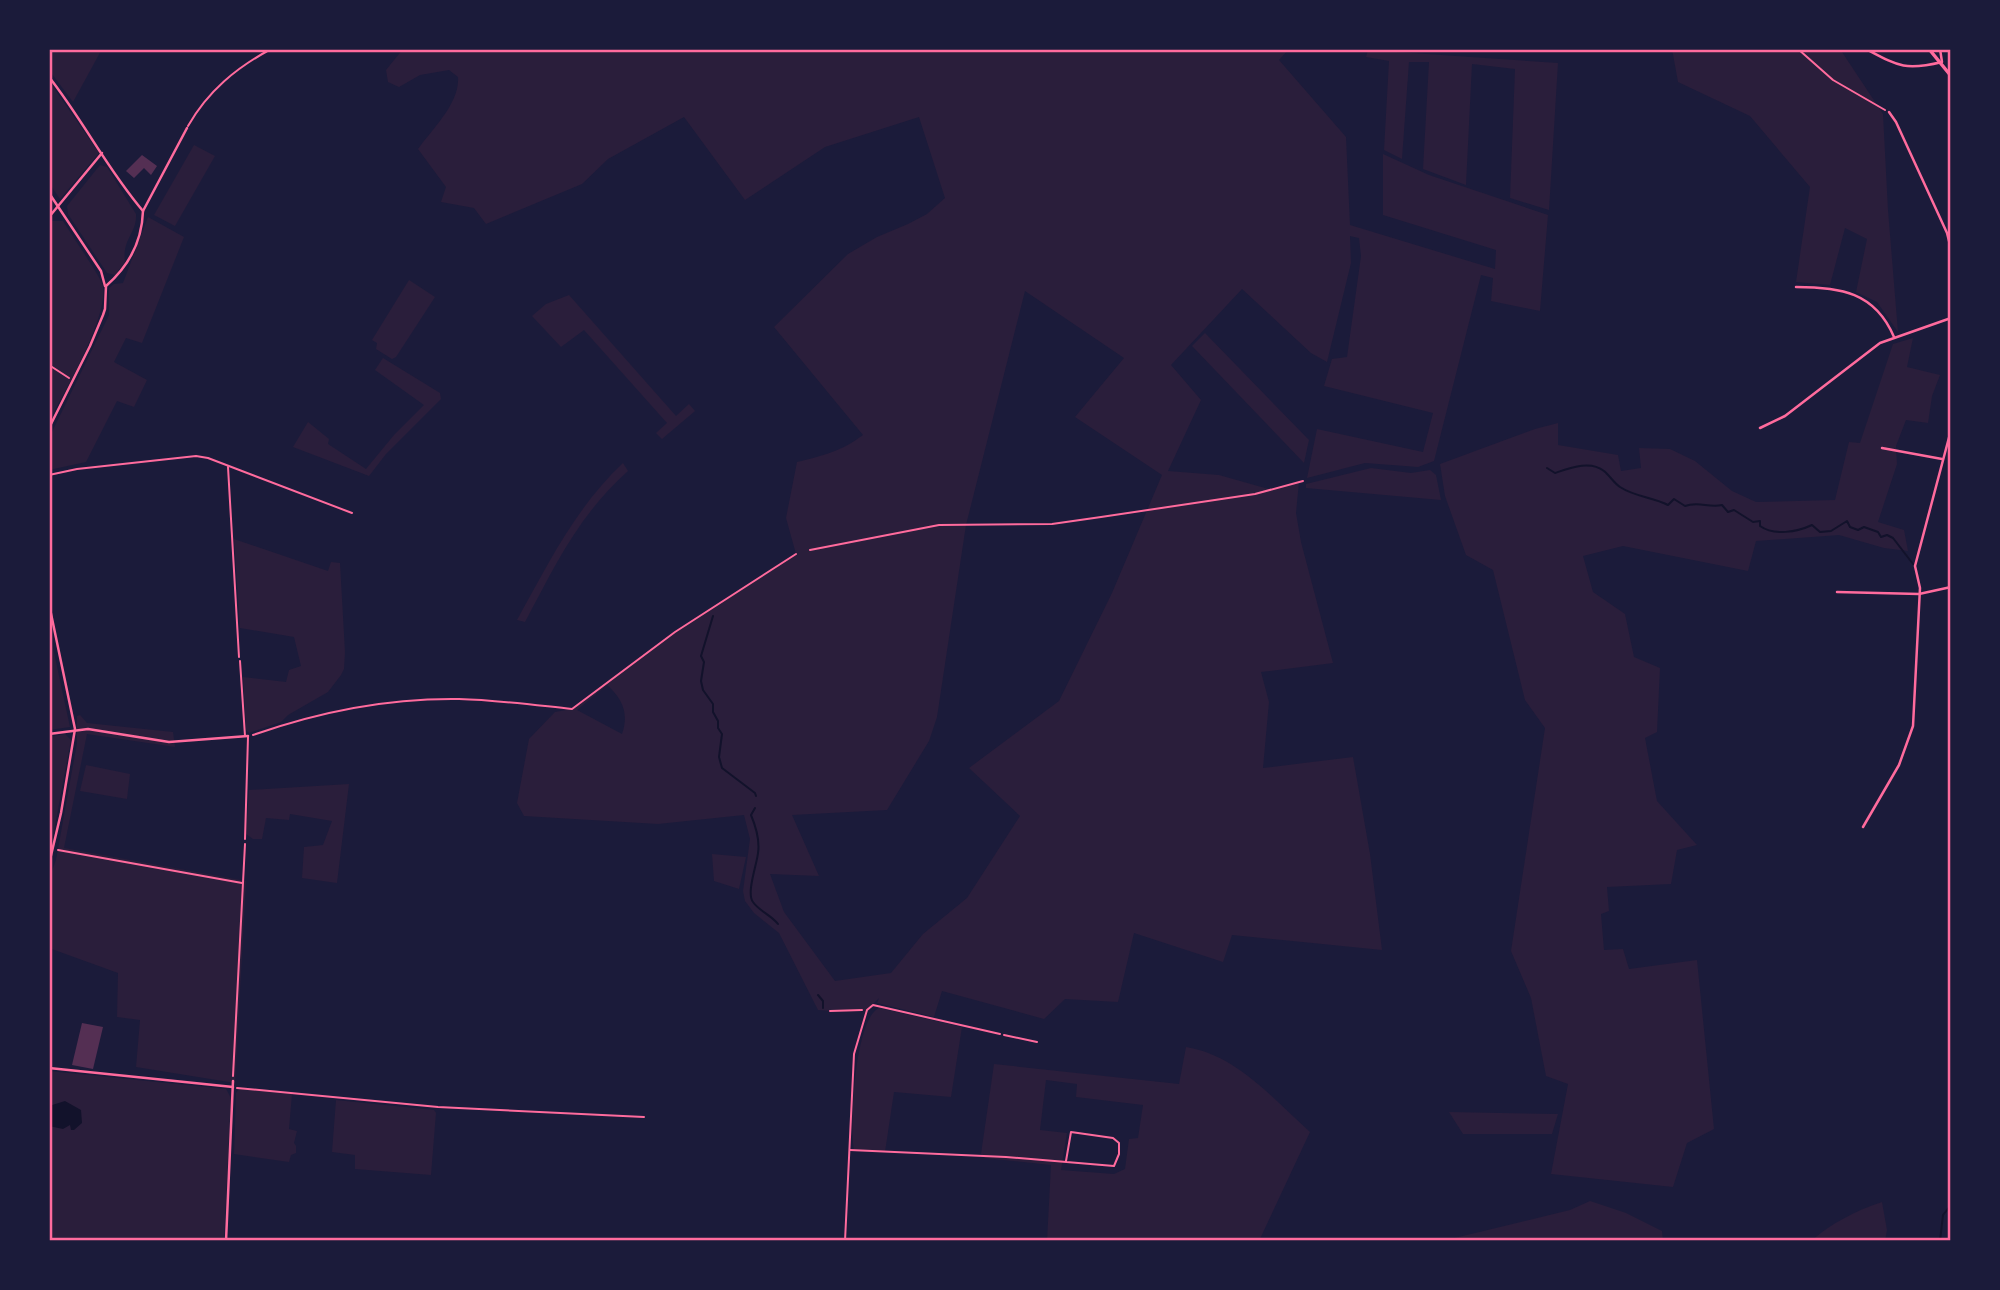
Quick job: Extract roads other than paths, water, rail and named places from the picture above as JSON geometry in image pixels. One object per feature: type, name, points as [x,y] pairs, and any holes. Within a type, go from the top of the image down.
[{"type":"street","points":[[1866,49],[1898,66],[1910,68],[1942,62]]},
{"type":"street","points":[[1929,49],[1951,76]]},
{"type":"street","points":[[1940,49],[1942,62]]},
{"type":"street","points":[[49,77],[66,98],[124,189],[142,211]]},
{"type":"street","points":[[1889,112],[1947,233],[1951,249]]},
{"type":"street","points":[[106,289],[123,271],[131,257],[142,221],[142,211],[187,128]]},
{"type":"street","points":[[49,217],[102,153]]},
{"type":"street","points":[[49,193],[101,271],[106,289],[105,309],[49,428]]},
{"type":"street","points":[[1796,287],[1836,289],[1860,298],[1881,313],[1895,337]]},
{"type":"street","points":[[1760,428],[1785,416],[1872,349],[1895,337],[1951,318]]},
{"type":"street","points":[[1863,827],[1899,765],[1913,726],[1919,594],[1915,566],[1951,430]]},
{"type":"street","points":[[1882,448],[1942,459]]},
{"type":"street","points":[[1836,592],[1919,594],[1951,587]]},
{"type":"street","points":[[49,604],[75,729],[49,864]]},
{"type":"street","points":[[49,635],[55,633]]},
{"type":"street","points":[[49,734],[75,729],[100,730],[169,742],[246,736]]},
{"type":"street","points":[[49,1068],[233,1087]]},
{"type":"street","points":[[226,1241],[233,1081]]},
{"type":"lane","points":[[240,661],[246,736],[245,839]]},
{"type":"lane","points":[[845,1241],[854,1054],[867,1010],[873,1005],[1000,1034]]},
{"type":"lane","points":[[849,1150],[1114,1166],[1119,1154],[1119,1143],[1113,1138],[1071,1132],[1066,1161]]},
{"type":"waterway","points":[[1547,468],[1555,473],[1580,466],[1593,466],[1604,471],[1618,485],[1632,493],[1668,505],[1674,499],[1685,506],[1722,505],[1728,512],[1734,510],[1753,522],[1760,521],[1760,526],[1772,531],[1800,530],[1812,525],[1820,532],[1831,531],[1847,521],[1850,527],[1858,530],[1864,527],[1878,532],[1881,537],[1887,535],[1893,538],[1913,564]]},
{"type":"waterway","points":[[713,616],[701,656],[704,662],[701,681],[703,690],[713,704],[713,712],[722,734],[719,757],[722,768],[756,796]]},
{"type":"waterway","points":[[755,808],[751,815],[758,848],[751,898],[778,924]]},
{"type":"waterway","points":[[818,995],[823,1001],[823,1008]]},
{"type":"waterway","points":[[1940,1241],[1943,1215],[1951,1205]]}]
